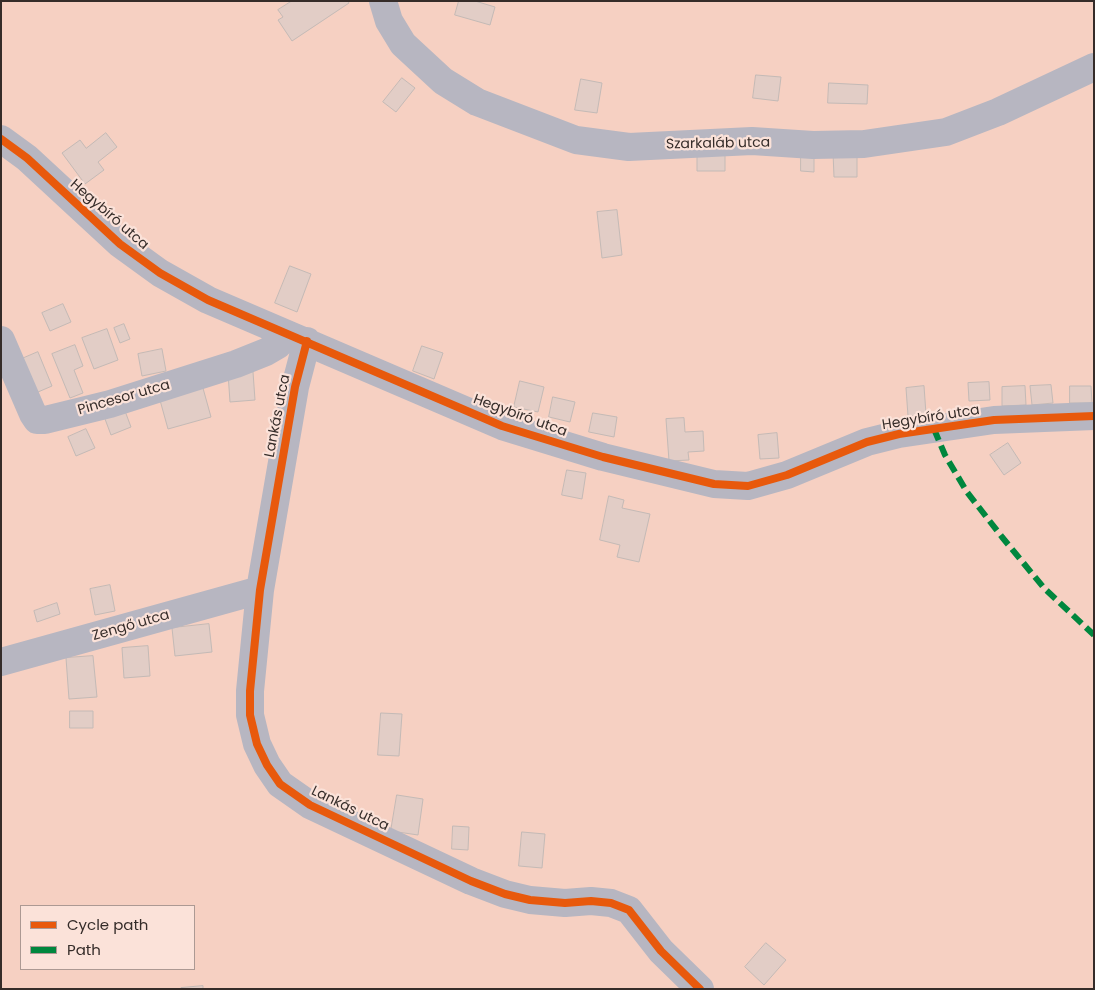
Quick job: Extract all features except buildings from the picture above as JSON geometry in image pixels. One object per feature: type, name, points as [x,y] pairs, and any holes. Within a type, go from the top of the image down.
[{"type":"street","name":"Szarkaláb utca","points":[[382,1],[389,21],[404,44],[443,81],[477,102],[576,140],[629,147],[752,142],[813,145],[864,144],[946,132],[998,112],[1094,66]]},
{"type":"street","name":"Hegybíró utca","points":[[1,139],[27,158],[120,244],[160,273],[208,300],[502,426],[603,457],[714,484],[748,486],[787,475],[867,442],[899,434],[994,420],[1094,416]]},
{"type":"street","name":"Pincesor utca","points":[[1,340],[33,414],[37,420],[44,420],[110,404],[236,364],[297,338]]},
{"type":"street","name":"Lankás utca","points":[[297,338],[295,387],[260,590],[250,691],[250,715],[256,744],[267,765],[280,784],[310,805],[471,881],[505,894],[530,900],[565,903],[591,901],[611,903],[629,910],[661,951],[700,989]]},
{"type":"street","name":"Zengő utca","points":[[1,662],[260,590]]},
{"type":"shaded area","points":[[1,1],[1094,1],[1094,989],[1,989]]},
{"type":"marked path","points":[[934,429],[945,455],[967,492],[1044,588],[1094,635]]},
{"type":"cycle path","points":[[1,139],[27,158],[120,244],[160,273],[208,300],[502,426],[603,457],[714,484],[748,486],[787,475],[867,442],[899,434],[994,420],[1094,416]]},
{"type":"cycle path","points":[[307,341],[295,387],[260,590],[250,691],[250,715],[257,744],[267,765],[280,784],[310,805],[471,881],[505,894],[530,900],[565,903],[591,901],[611,903],[629,910],[661,951],[700,989]]}]
